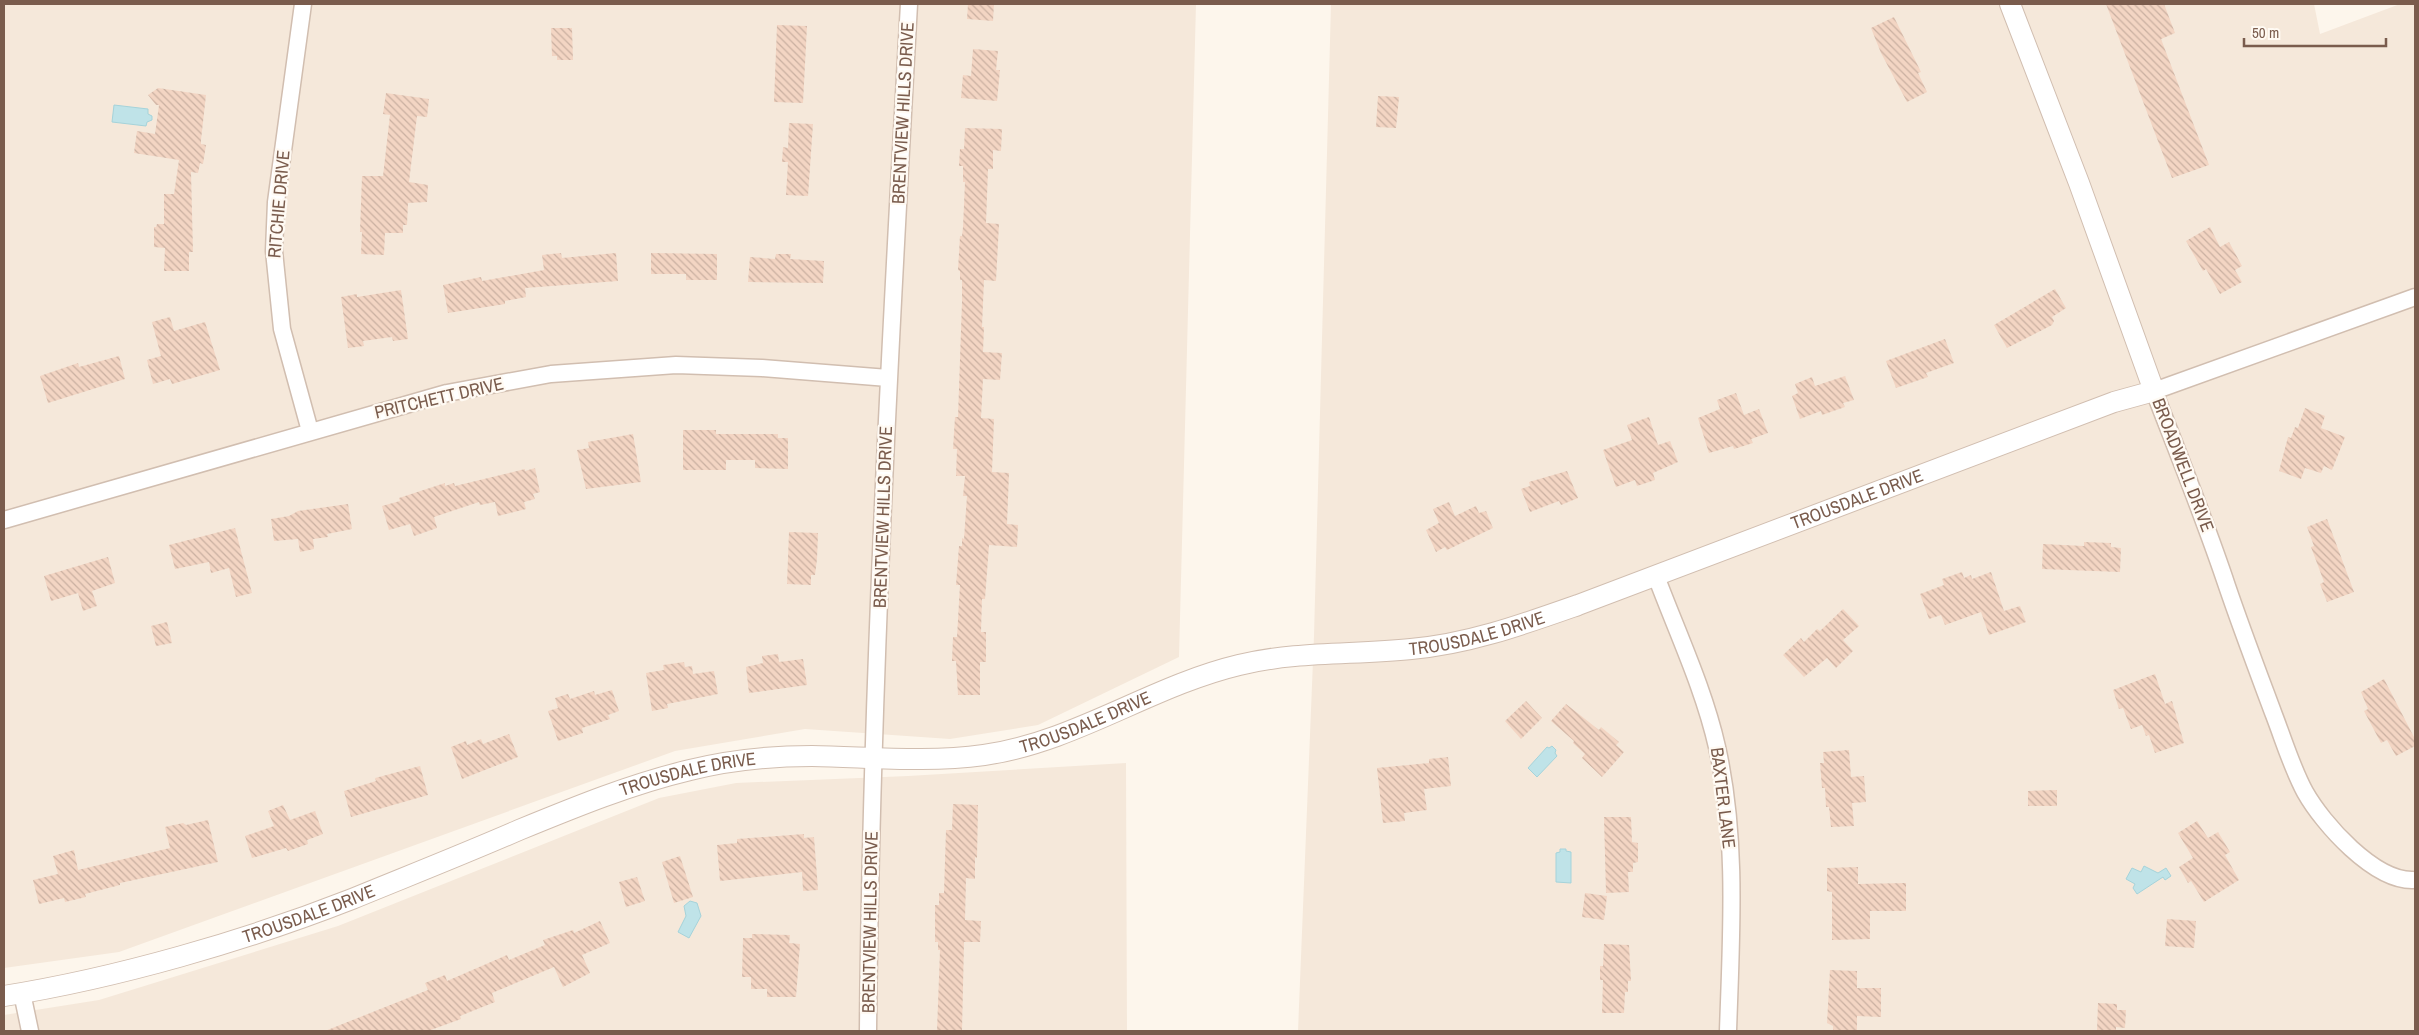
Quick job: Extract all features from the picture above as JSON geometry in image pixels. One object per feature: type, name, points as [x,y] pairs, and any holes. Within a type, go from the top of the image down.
[{"type":"street","name":"RITCHIE DRIVE","points":[[303,4],[276,202],[274,251],[282,328],[310,431]]},
{"type":"street","name":"BRENTVIEW HILLS DRIVE","points":[[868,1031],[873,759],[888,378],[909,4]]},
{"type":"street","name":"BROADWELL DRIVE","points":[[2010,4],[2083,192],[2154,391],[2206,524],[2268,699],[2306,793],[2330,825],[2368,863],[2396,879],[2413,880]]},
{"type":"street","points":[[2154,391],[2192,379],[2415,297]]},
{"type":"street","name":"PRITCHETT DRIVE","points":[[4,520],[310,431],[474,387],[551,374],[609,368],[676,365],[888,378]]},
{"type":"street","name":"TROUSDALE DRIVE","points":[[13,994],[182,955],[287,922],[349,900],[613,793],[671,774],[726,763],[770,758],[808,756],[873,759],[951,759],[1004,752],[1054,738],[1172,686],[1224,669],[1276,658],[1412,649],[1469,639],[1535,620],[2114,402],[2154,391]]},
{"type":"street","name":"BAXTER LANE","points":[[1656,576],[1704,701],[1717,745],[1725,786],[1731,869],[1728,1031]]},
{"type":"street","points":[[13,994],[30,1031]]},
{"type":"shaded area","points":[[4,4],[1196,4],[1179,657],[1038,725],[950,739],[805,729],[675,751],[119,952],[4,968]]},
{"type":"shaded area","points":[[1331,4],[2314,4],[2320,34],[2400,4],[2415,4],[2415,1031],[1298,1031],[1314,636]]},
{"type":"shaded area","points":[[1126,763],[1127,1031],[4,1031],[4,1015],[99,1000],[338,926],[659,798],[736,783],[908,776]]},
{"type":"water","points":[[114,105],[148,109],[148,114],[152,116],[152,120],[147,122],[146,126],[112,122]]},
{"type":"water","points":[[1552,746],[1556,750],[1557,756],[1537,777],[1528,768],[1547,747]]},
{"type":"water","points":[[1560,849],[1566,849],[1566,851],[1571,852],[1571,883],[1556,882],[1556,853],[1560,852]]},
{"type":"water","points":[[2144,866],[2158,873],[2166,868],[2171,876],[2165,880],[2163,877],[2137,894],[2133,888],[2135,884],[2126,879],[2132,868],[2141,872]]},
{"type":"water","points":[[690,901],[697,903],[701,916],[689,938],[678,932],[686,916],[684,906]]},
{"type":"building","points":[[968,4],[994,4],[993,21],[967,19]]},
{"type":"building","points":[[2106,4],[2164,4],[2175,33],[2161,39],[2209,165],[2172,178]]},
{"type":"building","points":[[1894,17],[1921,72],[1918,73],[1927,92],[1907,102],[1881,53],[1871,28]]},
{"type":"building","points":[[777,25],[807,26],[803,103],[774,102]]},
{"type":"building","points":[[551,28],[572,28],[573,60],[557,60],[557,56],[552,56]]},
{"type":"building","points":[[973,49],[998,51],[996,70],[1000,70],[997,101],[961,98],[963,75],[971,76]]},
{"type":"building","points":[[158,88],[206,95],[201,140],[201,144],[206,145],[203,164],[200,163],[198,173],[191,172],[193,252],[189,252],[189,271],[164,271],[165,248],[154,247],[154,227],[157,224],[164,224],[164,194],[174,194],[179,160],[134,153],[137,131],[155,134],[159,105],[156,105],[148,95]]},
{"type":"building","points":[[386,93],[429,99],[427,117],[417,116],[409,182],[428,185],[427,202],[408,203],[407,225],[403,225],[403,233],[385,233],[384,255],[361,254],[362,176],[383,176],[390,115],[383,114]]},
{"type":"building","points":[[1378,96],[1399,97],[1396,128],[1376,127]]},
{"type":"building","points":[[789,123],[813,124],[808,196],[786,195],[788,162],[782,162],[783,147],[788,148]]},
{"type":"building","points":[[965,128],[1002,129],[1001,151],[993,150],[993,169],[988,169],[986,223],[999,224],[996,281],[984,280],[982,327],[984,327],[983,352],[1002,353],[1000,380],[983,379],[981,418],[994,419],[992,472],[1009,473],[1007,524],[1018,525],[1017,547],[989,545],[985,599],[982,599],[981,632],[986,632],[986,662],[980,662],[980,695],[958,695],[956,661],[952,661],[953,637],[957,637],[960,585],[956,585],[959,546],[962,546],[962,538],[964,539],[967,496],[963,496],[965,476],[956,476],[957,449],[953,449],[955,417],[958,417],[962,280],[960,280],[960,271],[958,270],[960,236],[962,236],[963,227],[965,182],[963,182],[963,166],[959,166],[960,149],[964,149]]},
{"type":"building","points":[[2210,227],[2220,247],[2229,242],[2242,266],[2235,270],[2242,282],[2220,294],[2206,269],[2203,271],[2186,241]]},
{"type":"building","points":[[561,253],[562,258],[616,253],[618,281],[525,288],[526,297],[505,301],[505,304],[448,313],[443,285],[481,277],[482,281],[544,270],[542,255]]},
{"type":"building","points":[[651,253],[717,254],[717,280],[686,280],[686,274],[651,274]]},
{"type":"building","points":[[776,254],[791,254],[790,259],[824,261],[823,283],[748,282],[750,257],[775,259]]},
{"type":"building","points":[[2055,289],[2066,308],[2052,317],[2054,321],[2052,325],[2007,348],[1994,325]]},
{"type":"building","points":[[401,290],[408,339],[393,341],[392,337],[363,341],[364,346],[348,348],[341,297],[357,294],[357,297]]},
{"type":"building","points":[[170,317],[174,331],[205,322],[220,370],[172,384],[170,379],[153,384],[147,360],[161,356],[152,322]]},
{"type":"building","points":[[1945,339],[1954,363],[1926,373],[1928,377],[1896,388],[1886,361]]},
{"type":"building","points":[[119,356],[125,379],[48,403],[40,376],[78,363],[79,367]]},
{"type":"building","points":[[1845,376],[1854,400],[1843,403],[1845,407],[1822,415],[1821,411],[1800,419],[1792,396],[1798,393],[1795,384],[1812,377],[1815,386]]},
{"type":"building","points":[[1736,393],[1744,415],[1759,409],[1768,433],[1751,439],[1753,443],[1734,449],[1733,446],[1709,453],[1698,418],[1720,409],[1717,400]]},
{"type":"building","points":[[2305,408],[2325,416],[2321,428],[2345,437],[2332,470],[2324,466],[2321,473],[2305,468],[2301,479],[2279,471],[2288,437],[2291,438],[2295,427],[2298,428]]},
{"type":"building","points":[[1649,417],[1658,445],[1670,441],[1678,462],[1653,473],[1655,480],[1637,486],[1635,480],[1616,487],[1603,450],[1632,440],[1627,425]]},
{"type":"building","points":[[683,430],[716,430],[716,434],[778,434],[778,438],[788,438],[788,469],[755,468],[755,460],[726,460],[726,470],[683,470]]},
{"type":"building","points":[[633,434],[641,482],[586,489],[577,450],[589,448],[588,442]]},
{"type":"building","points":[[535,468],[540,492],[533,494],[535,499],[524,502],[526,509],[498,516],[495,502],[480,505],[479,502],[434,517],[437,528],[414,536],[410,524],[389,530],[382,506],[400,501],[399,498],[445,483],[445,486],[454,483],[455,486]]},
{"type":"building","points":[[1567,471],[1578,498],[1561,505],[1559,501],[1530,512],[1521,489],[1530,486],[1529,482]]},
{"type":"building","points":[[1449,502],[1455,516],[1476,506],[1479,513],[1486,511],[1493,528],[1447,550],[1445,547],[1436,552],[1426,530],[1439,523],[1433,509]]},
{"type":"building","points":[[348,504],[352,529],[327,534],[328,537],[313,539],[314,549],[300,552],[298,539],[274,541],[271,519],[289,516],[298,511]]},
{"type":"building","points":[[2327,519],[2354,592],[2327,602],[2320,584],[2324,582],[2311,547],[2314,546],[2307,527]]},
{"type":"building","points":[[235,528],[252,593],[236,597],[229,568],[211,573],[209,562],[175,569],[169,545]]},
{"type":"building","points":[[789,532],[818,533],[815,575],[811,575],[811,585],[787,584]]},
{"type":"building","points":[[2084,542],[2111,543],[2111,547],[2121,548],[2120,572],[2042,569],[2043,544],[2084,546]]},
{"type":"building","points":[[108,557],[115,583],[92,591],[97,606],[83,611],[78,593],[51,601],[44,576]]},
{"type":"building","points":[[1962,572],[1964,578],[1971,575],[1972,579],[1991,572],[2004,611],[2020,606],[2026,622],[1989,635],[1981,612],[1945,625],[1941,615],[1929,619],[1920,594],[1944,585],[1942,579]]},
{"type":"building","points":[[1843,609],[1859,626],[1843,640],[1853,651],[1836,668],[1827,658],[1804,677],[1783,655],[1801,638],[1804,642],[1817,629],[1820,631]]},
{"type":"building","points":[[167,622],[172,643],[156,646],[151,626]]},
{"type":"building","points":[[778,654],[779,662],[803,659],[807,685],[749,693],[746,667],[763,663],[762,656]]},
{"type":"building","points":[[684,662],[685,667],[692,666],[693,674],[714,671],[718,694],[667,704],[668,708],[652,711],[646,673],[664,670],[663,665]]},
{"type":"building","points":[[2155,674],[2165,704],[2172,701],[2184,743],[2155,753],[2149,735],[2146,736],[2142,725],[2131,729],[2123,708],[2119,709],[2113,690]]},
{"type":"building","points":[[2384,679],[2415,739],[2415,746],[2396,756],[2387,740],[2381,743],[2364,711],[2368,709],[2361,692]]},
{"type":"building","points":[[612,690],[619,711],[608,715],[610,719],[582,728],[583,733],[558,741],[548,711],[558,708],[555,698],[568,694],[570,699],[594,691],[595,695]]},
{"type":"building","points":[[1526,701],[1542,718],[1521,739],[1505,721]]},
{"type":"building","points":[[1566,704],[1599,730],[1601,727],[1619,742],[1616,745],[1624,752],[1602,777],[1582,758],[1585,754],[1573,743],[1574,741],[1551,721]]},
{"type":"building","points":[[509,734],[518,757],[462,779],[451,747],[466,741],[467,745],[481,739],[483,744]]},
{"type":"building","points":[[1849,750],[1851,777],[1864,776],[1866,802],[1852,803],[1854,826],[1831,827],[1829,807],[1826,807],[1825,788],[1822,788],[1820,763],[1824,763],[1823,752]]},
{"type":"building","points":[[1448,757],[1451,786],[1424,789],[1427,810],[1404,813],[1405,821],[1383,823],[1377,768],[1429,763],[1429,759]]},
{"type":"building","points":[[420,766],[428,795],[351,817],[344,791],[376,781],[375,778]]},
{"type":"building","points":[[2057,790],[2057,806],[2028,806],[2028,791]]},
{"type":"building","points":[[953,804],[978,805],[975,879],[966,878],[965,920],[981,921],[980,942],[964,942],[962,1031],[937,1031],[940,950],[938,950],[938,942],[935,942],[935,905],[939,905],[939,893],[944,893],[946,830],[952,830]]},
{"type":"building","points":[[283,805],[290,820],[315,811],[323,834],[307,840],[308,844],[288,851],[286,848],[252,858],[245,836],[274,826],[268,811]]},
{"type":"building","points":[[1604,817],[1631,817],[1632,842],[1638,843],[1638,862],[1633,863],[1633,872],[1628,872],[1629,892],[1606,893]]},
{"type":"building","points":[[208,820],[218,862],[120,883],[120,885],[85,894],[86,897],[65,902],[64,898],[39,904],[33,880],[58,874],[53,856],[74,850],[78,870],[170,848],[165,827]]},
{"type":"building","points":[[2197,821],[2208,838],[2218,832],[2230,852],[2225,855],[2239,880],[2204,902],[2191,881],[2188,883],[2179,867],[2193,858],[2178,833]]},
{"type":"building","points":[[804,834],[804,838],[814,837],[818,890],[803,891],[802,872],[720,881],[717,845],[737,843],[737,839]]},
{"type":"building","points":[[680,856],[693,897],[674,903],[662,862]]},
{"type":"building","points":[[1858,867],[1858,884],[1906,883],[1906,911],[1870,911],[1870,939],[1832,940],[1832,892],[1827,891],[1827,868]]},
{"type":"building","points":[[637,877],[645,901],[626,907],[619,882]]},
{"type":"building","points":[[1585,893],[1607,896],[1604,920],[1582,917]]},
{"type":"building","points":[[2167,919],[2196,921],[2194,948],[2165,946]]},
{"type":"building","points":[[600,921],[610,943],[582,955],[590,973],[563,987],[554,967],[492,993],[495,1002],[460,1016],[461,1019],[428,1031],[325,1031],[428,990],[425,983],[445,975],[447,981],[507,955],[509,960],[545,945],[543,940],[573,930],[574,933]]},
{"type":"building","points":[[752,934],[790,935],[789,943],[800,944],[796,997],[767,997],[767,989],[751,989],[751,977],[742,977],[743,938],[752,938]]},
{"type":"building","points":[[1604,944],[1629,945],[1631,981],[1628,981],[1628,992],[1625,992],[1624,1013],[1602,1013],[1603,980],[1600,980],[1600,966],[1603,966]]},
{"type":"building","points":[[1830,970],[1857,971],[1857,988],[1881,988],[1881,1017],[1857,1016],[1857,1031],[1833,1031],[1833,1026],[1827,1023]]},
{"type":"building","points":[[2098,1003],[2117,1004],[2117,1010],[2126,1010],[2125,1028],[2116,1027],[2116,1031],[2097,1031]]}]
